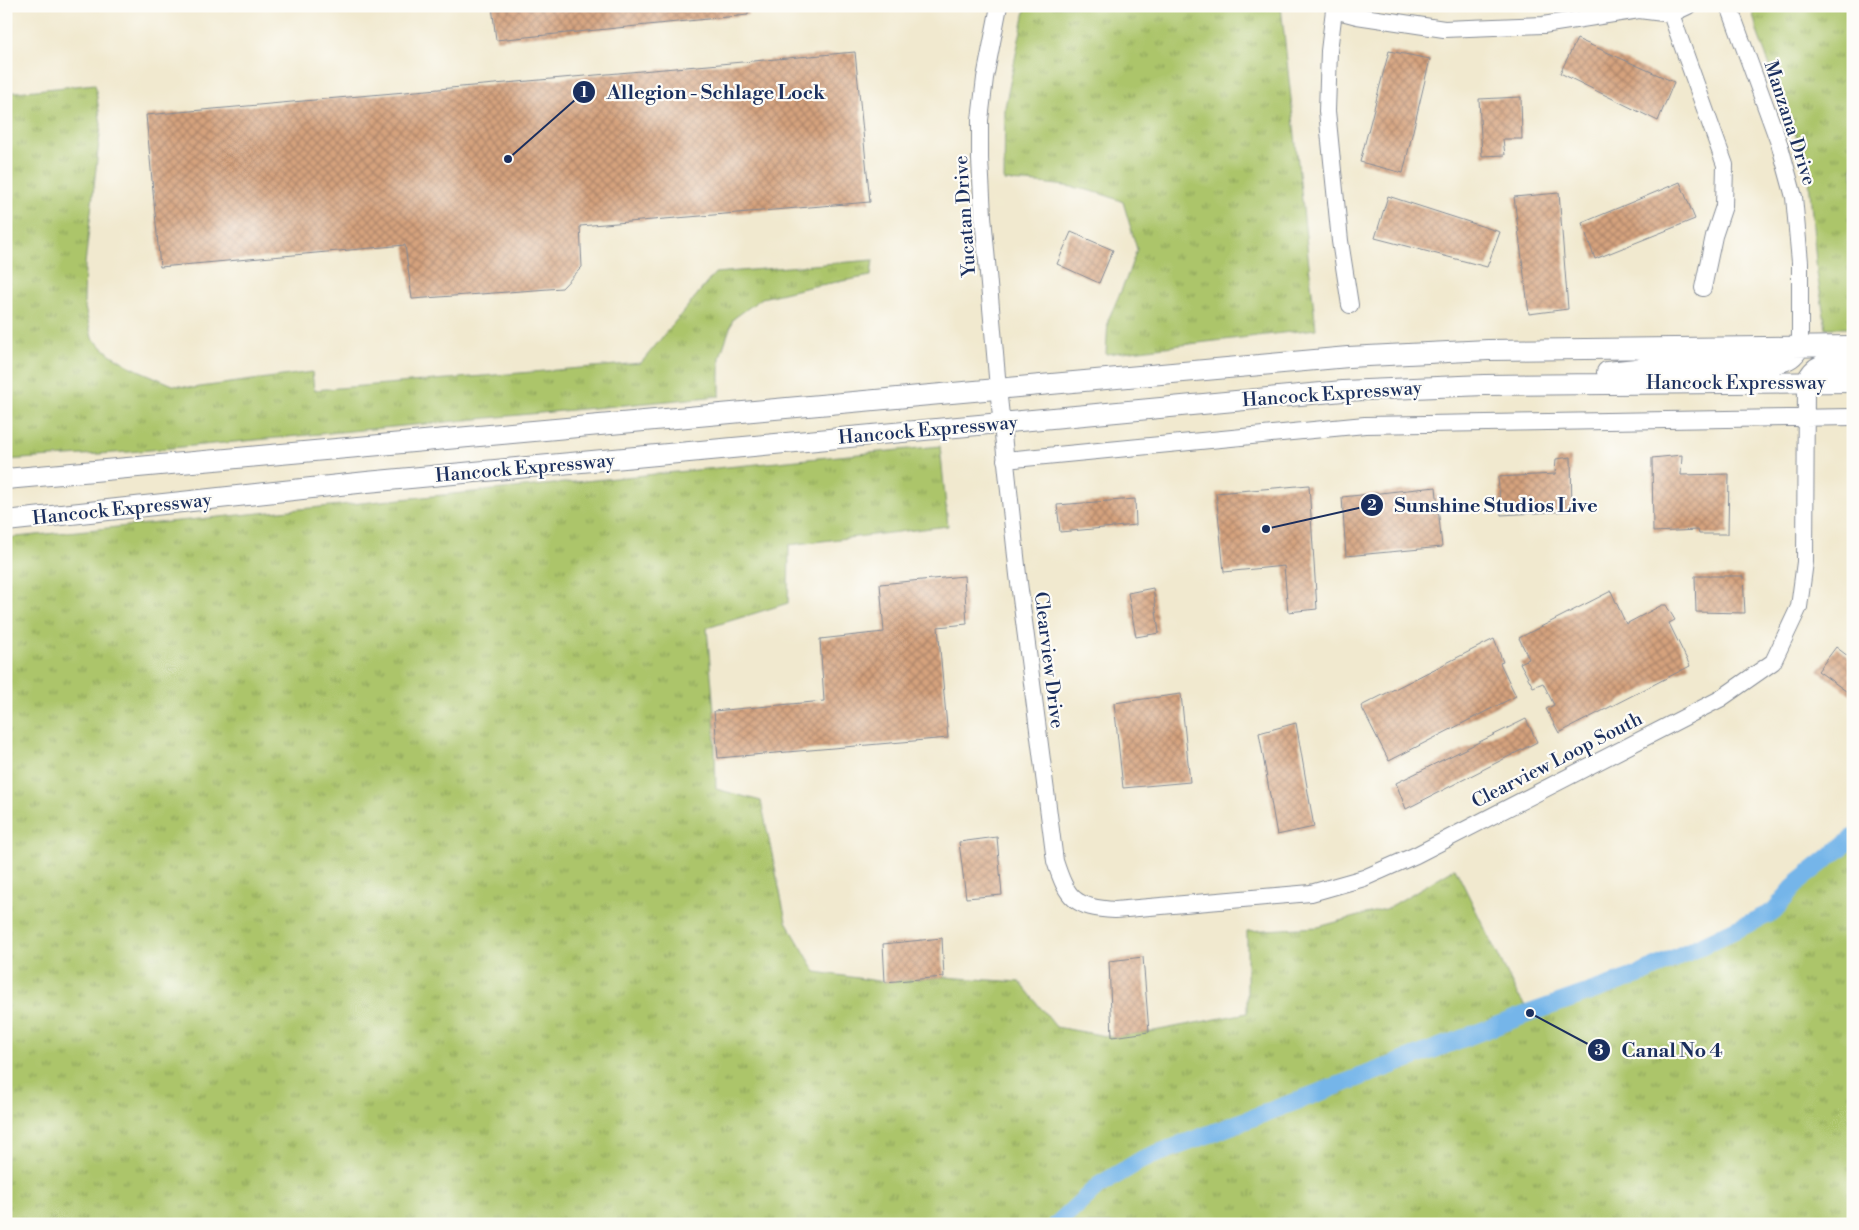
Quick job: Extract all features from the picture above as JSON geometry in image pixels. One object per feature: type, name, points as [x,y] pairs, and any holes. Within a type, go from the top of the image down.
[{"type":"main road","points":[[1539,384],[1587,374],[1656,367],[1776,363],[1788,360],[1800,346]]},
{"type":"main road","name":"Hancock Expressway","points":[[6,479],[1348,357],[1488,350],[1853,346]]},
{"type":"main road","points":[[1806,383],[1810,373],[1816,366],[1853,362]]},
{"type":"main road","name":"Hancock Expressway","points":[[6,521],[367,482],[1343,391],[1484,384],[1853,382]]},
{"type":"street","name":"Yucatan Drive","points":[[999,6],[984,78],[980,130],[983,216],[1002,424]]},
{"type":"street","points":[[1350,304],[1340,241],[1327,111],[1329,50],[1334,10],[1357,16],[1444,29],[1543,25],[1639,10],[1670,14],[1688,6]]},
{"type":"street","name":"Manzana Drive","points":[[1729,6],[1780,146],[1794,197],[1800,262],[1800,346]]},
{"type":"street","points":[[1670,14],[1725,165],[1724,206],[1714,236],[1703,288]]},
{"type":"street","name":"Clearview Loop South","points":[[1071,898],[1083,905],[1102,910],[1115,910],[1311,893],[1364,878],[1416,855],[1720,700],[1773,662],[1799,607],[1806,560],[1806,383]]},
{"type":"street","points":[[1006,460],[1365,425],[1853,418]]},
{"type":"street","name":"Clearview Drive","points":[[1002,424],[1018,574],[1055,861],[1063,886],[1071,898]]},
{"type":"green space","points":[[1026,6],[1281,6],[1316,329],[1106,354],[1108,320],[1137,249],[1123,202],[1079,188],[1004,181],[1005,107]]},
{"type":"green space","points":[[1751,6],[1853,6],[1853,328],[1826,328],[1817,273],[1808,168],[1758,34]]},
{"type":"green space","points":[[95,84],[101,125],[85,264],[84,303],[92,338],[110,354],[131,367],[173,385],[193,388],[312,372],[314,390],[641,363],[715,273],[873,260],[871,276],[762,298],[733,319],[720,357],[720,396],[129,452],[6,460],[6,93]]},
{"type":"green space","points":[[940,446],[948,526],[789,545],[788,603],[707,628],[714,711],[716,789],[761,801],[786,921],[816,972],[885,982],[944,977],[1020,982],[1056,1027],[1112,1037],[1149,1032],[1247,1013],[1247,931],[1318,927],[1388,908],[1455,868],[1517,994],[1530,1013],[1685,952],[1773,912],[1799,881],[1853,839],[1853,1224],[6,1224],[6,538]]},
{"type":"building","points":[[492,6],[748,6],[748,15],[496,40]]},
{"type":"building","points":[[1577,39],[1674,82],[1658,121],[1560,73]]},
{"type":"building","points":[[1389,51],[1430,59],[1403,173],[1360,162]]},
{"type":"building","points":[[855,52],[870,202],[580,226],[582,267],[562,288],[412,299],[405,245],[160,267],[146,115]]},
{"type":"building","points":[[1521,97],[1522,139],[1503,139],[1505,155],[1482,156],[1479,99]]},
{"type":"building","points":[[1680,182],[1695,219],[1595,259],[1582,223]]},
{"type":"building","points":[[1559,193],[1568,309],[1529,314],[1514,197]]},
{"type":"building","points":[[1388,196],[1500,232],[1487,267],[1375,238]]},
{"type":"building","points":[[1071,232],[1113,250],[1099,283],[1057,264]]},
{"type":"building","points":[[1682,455],[1681,475],[1729,474],[1728,534],[1699,534],[1698,530],[1653,532],[1652,458]]},
{"type":"building","points":[[1571,457],[1572,511],[1501,515],[1498,477],[1555,474],[1556,459]]},
{"type":"building","points":[[1309,485],[1317,609],[1288,612],[1284,566],[1224,572],[1216,493]]},
{"type":"building","points":[[1436,487],[1442,547],[1346,556],[1342,497]]},
{"type":"building","points":[[1135,499],[1136,525],[1060,532],[1057,505]]},
{"type":"building","points":[[964,576],[967,624],[938,627],[948,738],[718,758],[714,711],[824,701],[820,639],[884,632],[880,584]]},
{"type":"building","points":[[1695,576],[1743,576],[1745,613],[1696,612]]},
{"type":"building","points":[[1153,588],[1159,633],[1136,637],[1128,593]]},
{"type":"building","points":[[1611,591],[1626,624],[1662,605],[1666,605],[1675,620],[1669,623],[1690,666],[1559,733],[1546,709],[1554,705],[1543,683],[1533,687],[1520,663],[1529,659],[1519,638]]},
{"type":"building","points":[[1494,639],[1503,662],[1500,663],[1516,696],[1389,761],[1361,706]]},
{"type":"building","points":[[1836,647],[1853,660],[1853,696],[1818,671]]},
{"type":"building","points":[[1181,694],[1190,782],[1123,788],[1114,703]]},
{"type":"building","points":[[1526,719],[1537,742],[1406,809],[1396,783]]},
{"type":"building","points":[[1296,723],[1314,827],[1277,835],[1259,733]]},
{"type":"building","points":[[997,837],[1002,895],[966,898],[959,842]]},
{"type":"building","points":[[942,938],[944,977],[885,982],[883,944]]},
{"type":"building","points":[[1143,957],[1149,1032],[1112,1037],[1109,961]]},
{"type":"waterway","points":[[1057,1224],[1098,1186],[1143,1159],[1530,1013],[1641,974],[1773,912],[1799,881],[1853,838]]},
{"type":"place","name":"Allegion - Schlage Lock","points":[[508,159]]},
{"type":"place","name":"Sunshine Studios Live","points":[[1266,529]]},
{"type":"place","name":"Canal No 4","points":[[1530,1013]]}]
